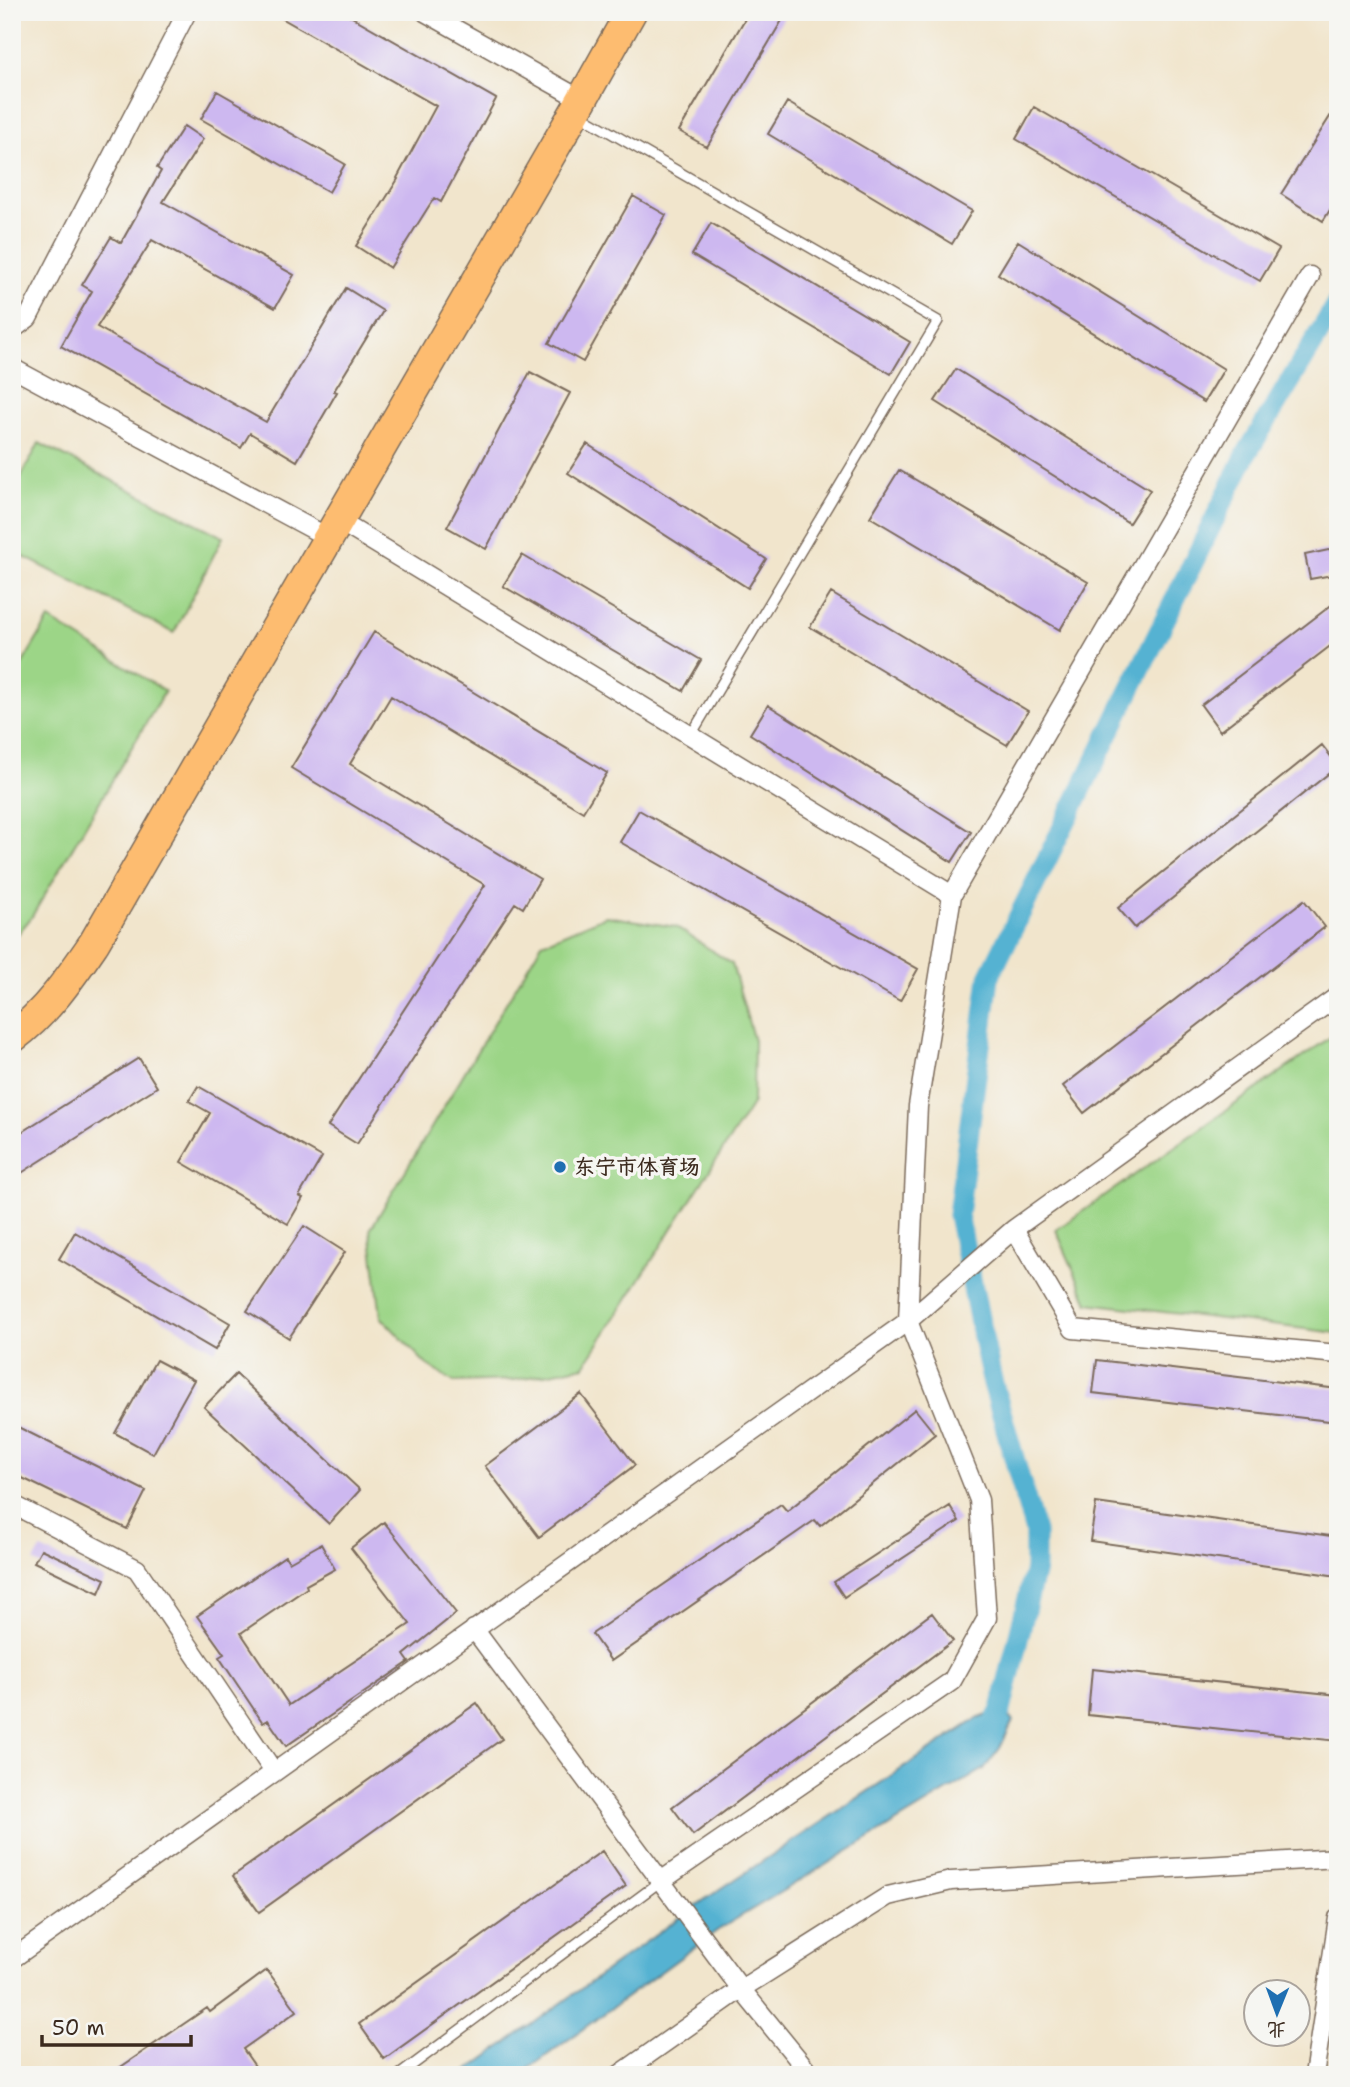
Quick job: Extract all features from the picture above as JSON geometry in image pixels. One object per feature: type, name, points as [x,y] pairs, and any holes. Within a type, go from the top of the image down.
[{"type":"highway","points":[[12,1038],[29,1026],[58,995],[94,943],[631,12]]},
{"type":"street","points":[[12,330],[28,318],[187,12]]},
{"type":"street","points":[[425,12],[578,106]]},
{"type":"street","points":[[661,1881],[952,1681],[987,1618],[979,1500],[908,1321],[918,1106],[952,895],[1310,276]]},
{"type":"street","points":[[12,365],[16,370],[334,529],[691,735],[952,895]]},
{"type":"street","points":[[12,1959],[908,1321],[1010,1233],[1338,996]]},
{"type":"street","points":[[1010,1233],[1073,1329],[1338,1354]]},
{"type":"street","points":[[12,1504],[137,1569],[274,1772]]},
{"type":"street","points":[[474,1629],[741,1989],[811,2075]]},
{"type":"street","points":[[619,2075],[741,1989],[888,1896],[951,1881],[1338,1858]]},
{"type":"street","points":[[1314,2075],[1338,1917]]},
{"type":"lane","points":[[578,106],[938,321],[691,735]]},
{"type":"lane","points":[[399,2075],[661,1881]]},
{"type":"green space","points":[[39,443],[223,537],[174,633],[12,551],[12,494]]},
{"type":"green space","points":[[49,619],[165,691],[31,918],[12,941],[12,681]]},
{"type":"green space","name":"东宁市体育场","points":[[606,916],[676,927],[732,964],[754,1041],[753,1103],[584,1366],[515,1380],[454,1382],[426,1364],[381,1317],[370,1230],[542,943]]},
{"type":"green space","points":[[1338,1032],[1338,1333],[1088,1303],[1056,1230]]},
{"type":"water","points":[[1001,1710],[1013,1721],[1000,1748],[984,1769],[718,1930],[520,2075],[462,2075],[704,1900],[977,1719]]},
{"type":"building","points":[[271,12],[343,12],[496,99],[441,202],[434,198],[390,268],[356,246],[398,179],[436,106]]},
{"type":"building","points":[[749,12],[787,12],[707,147],[679,131]]},
{"type":"building","points":[[217,91],[345,164],[329,192],[201,119]]},
{"type":"building","points":[[787,102],[972,211],[952,244],[768,134]]},
{"type":"building","points":[[1338,104],[1338,197],[1323,221],[1281,194]]},
{"type":"building","points":[[1034,107],[1279,249],[1260,281],[1016,139]]},
{"type":"building","points":[[184,126],[203,139],[163,202],[294,275],[275,308],[152,240],[97,327],[266,422],[346,288],[383,311],[334,391],[337,392],[297,461],[250,433],[241,448],[61,346],[92,291],[82,285],[111,237],[121,243],[161,171],[157,168]]},
{"type":"building","points":[[633,196],[666,215],[583,362],[549,343]]},
{"type":"building","points":[[711,223],[910,342],[891,374],[692,255]]},
{"type":"building","points":[[1018,241],[1224,369],[1204,402],[998,274]]},
{"type":"building","points":[[956,369],[1150,490],[1129,523],[935,401]]},
{"type":"building","points":[[530,372],[570,393],[486,549],[447,527]]},
{"type":"building","points":[[587,444],[766,559],[748,588],[568,473]]},
{"type":"building","points":[[899,470],[1088,582],[1060,630],[870,517]]},
{"type":"building","points":[[1338,548],[1338,574],[1310,579],[1305,555]]},
{"type":"building","points":[[522,555],[701,660],[683,691],[503,586]]},
{"type":"building","points":[[831,593],[1028,711],[1007,745],[810,627]]},
{"type":"building","points":[[1338,600],[1338,640],[1220,731],[1201,705]]},
{"type":"building","points":[[374,632],[607,773],[583,812],[391,696],[350,764],[540,879],[523,908],[515,903],[357,1144],[328,1126],[485,885],[291,768]]},
{"type":"building","points":[[768,705],[971,832],[952,862],[750,734]]},
{"type":"building","points":[[1322,745],[1338,766],[1135,928],[1118,908]]},
{"type":"building","points":[[639,810],[918,969],[900,1001],[620,842]]},
{"type":"building","points":[[1304,900],[1325,927],[1084,1113],[1063,1086]]},
{"type":"building","points":[[139,1058],[157,1087],[12,1179],[12,1138]]},
{"type":"building","points":[[198,1086],[322,1157],[299,1196],[303,1198],[288,1224],[181,1162],[210,1113],[189,1101]]},
{"type":"building","points":[[304,1226],[345,1252],[289,1338],[247,1311]]},
{"type":"building","points":[[75,1232],[230,1323],[215,1350],[59,1259]]},
{"type":"building","points":[[156,1360],[194,1380],[153,1454],[115,1433]]},
{"type":"building","points":[[1097,1360],[1338,1389],[1338,1422],[1093,1393]]},
{"type":"building","points":[[236,1374],[360,1490],[329,1524],[204,1407]]},
{"type":"building","points":[[581,1394],[635,1465],[539,1537],[485,1466]]},
{"type":"building","points":[[915,1409],[935,1434],[820,1526],[815,1520],[611,1661],[592,1634],[781,1504],[787,1511]]},
{"type":"building","points":[[12,1424],[146,1491],[127,1529],[12,1473]]},
{"type":"building","points":[[1096,1503],[1338,1537],[1338,1576],[1090,1541]]},
{"type":"building","points":[[950,1506],[959,1521],[844,1597],[834,1582]]},
{"type":"building","points":[[384,1522],[456,1613],[404,1655],[409,1662],[286,1746],[268,1720],[263,1723],[219,1657],[224,1654],[197,1616],[285,1556],[289,1562],[321,1544],[335,1569],[306,1585],[307,1588],[241,1633],[289,1705],[410,1624],[351,1548]]},
{"type":"building","points":[[41,1549],[105,1579],[99,1593],[34,1562]]},
{"type":"building","points":[[932,1613],[953,1641],[693,1835],[672,1807]]},
{"type":"building","points":[[1092,1669],[1338,1695],[1338,1741],[1088,1715]]},
{"type":"building","points":[[477,1703],[502,1739],[259,1912],[233,1876]]},
{"type":"building","points":[[602,1851],[626,1886],[384,2059],[359,2024]]},
{"type":"building","points":[[267,1970],[297,2011],[243,2049],[261,2075],[109,2075],[207,2008],[210,2012]]},
{"type":"waterway","points":[[987,1736],[1001,1710],[1035,1569],[1035,1532],[991,1376],[958,1215],[989,977],[1247,453],[1338,302]]},
{"type":"place","name":"东宁市体育场","points":[[560,1167]]}]
